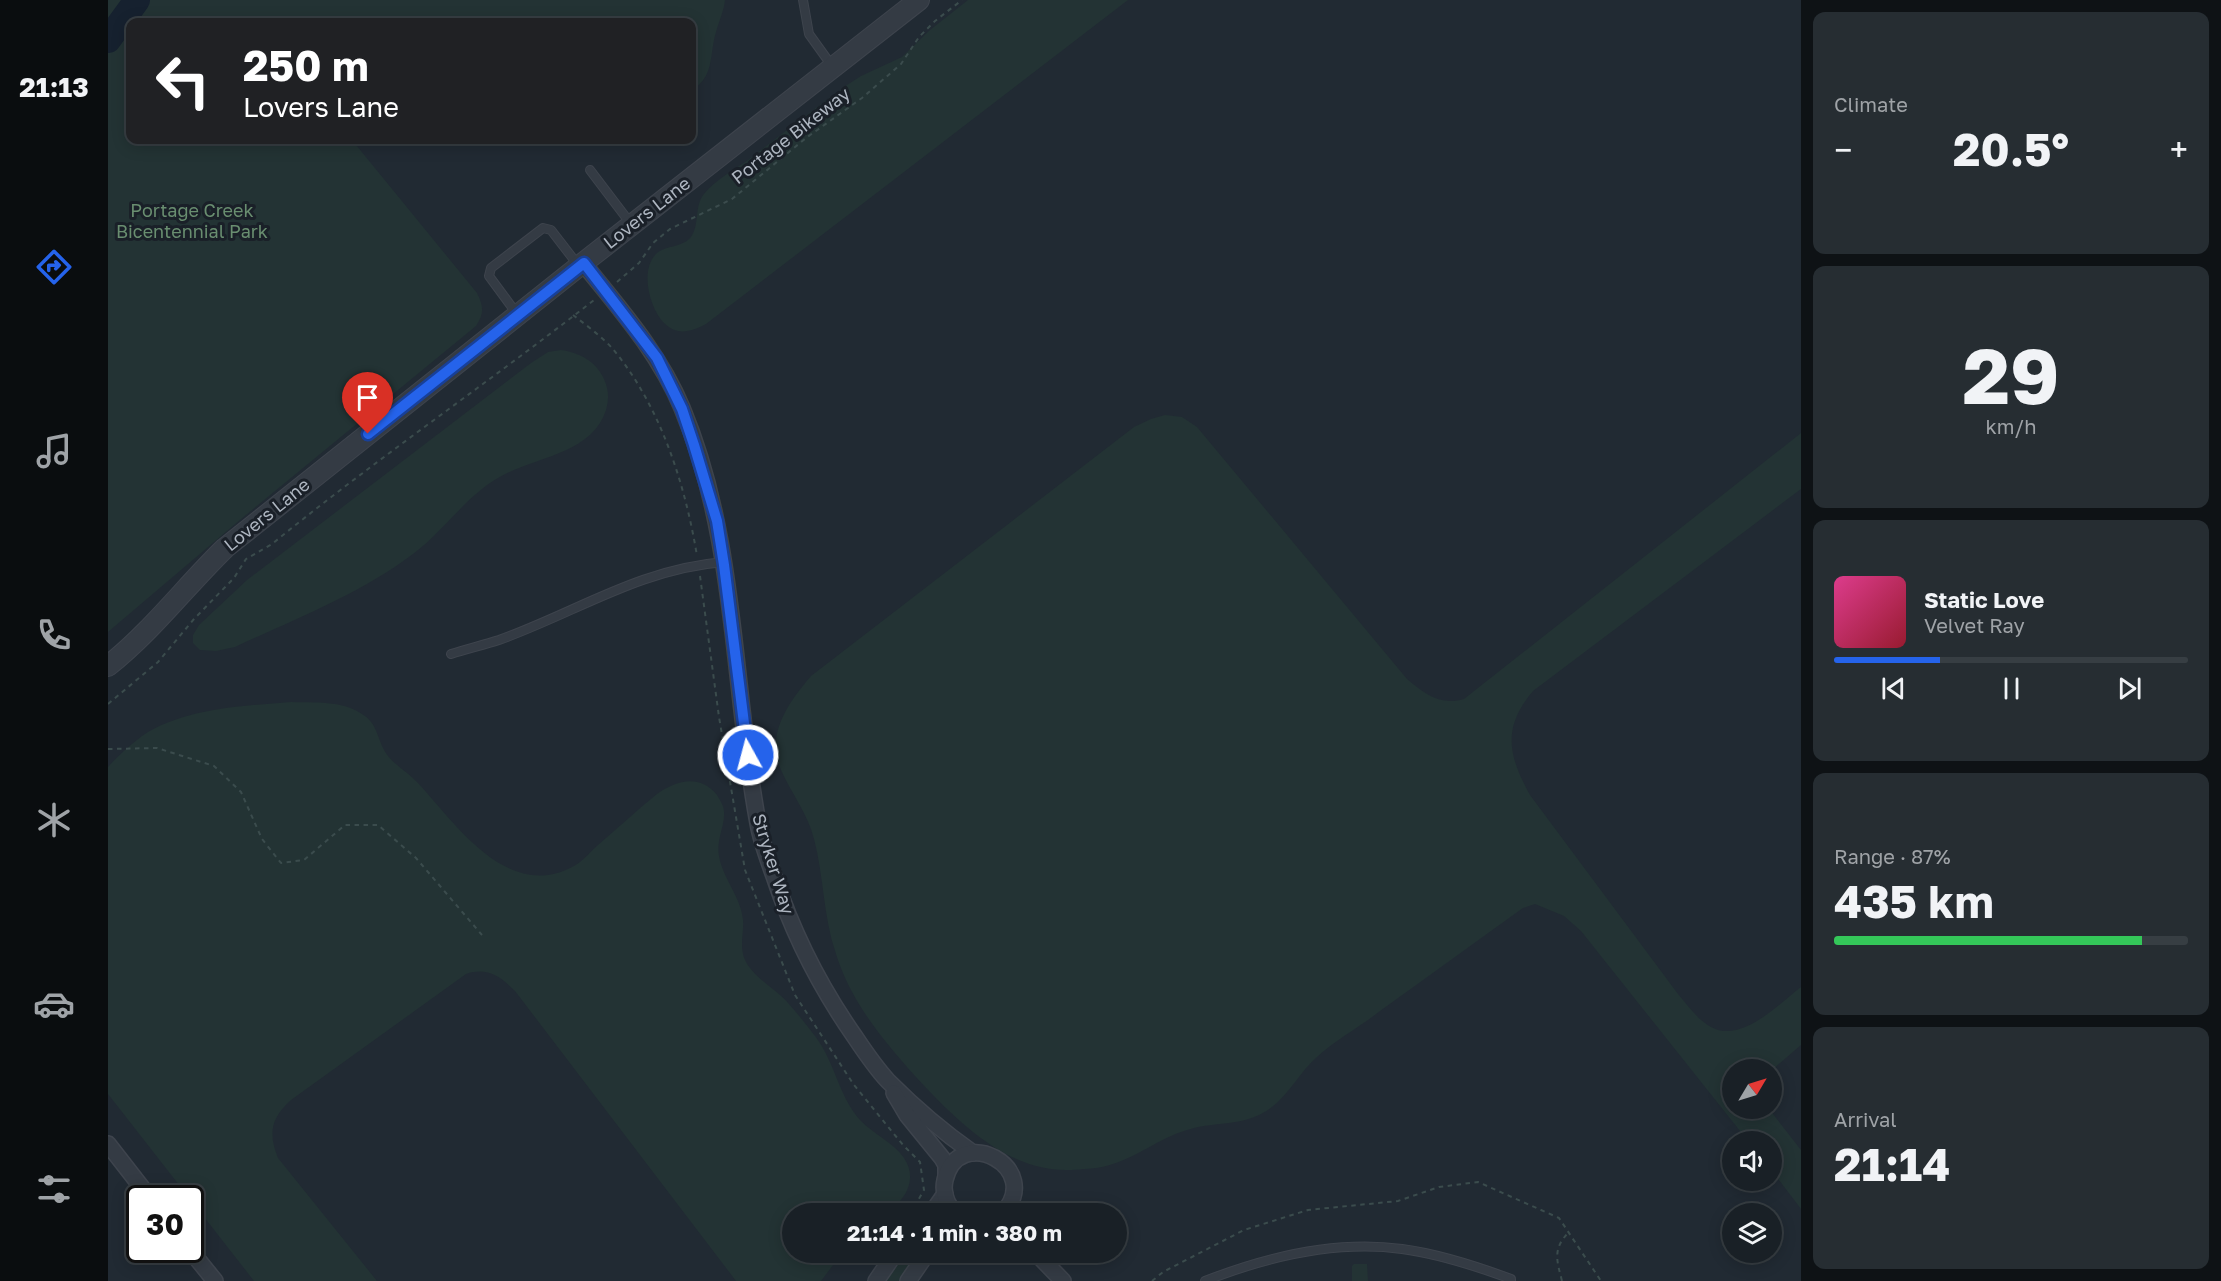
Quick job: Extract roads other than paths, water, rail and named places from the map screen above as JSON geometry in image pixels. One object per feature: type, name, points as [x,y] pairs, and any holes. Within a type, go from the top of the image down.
[{"type":"street","name":"Lovers Lane","points":[[108,666],[168,610],[225,548],[919,0]]},
{"type":"street","name":"Stryker Way","points":[[581,265],[642,336],[668,379],[682,409],[694,445],[717,521],[724,562],[758,826],[786,911],[811,967],[848,1027],[887,1080],[900,1105],[946,1165],[945,1194]]},
{"type":"street","name":"Stryker Way","points":[[887,1080],[973,1153],[984,1153],[1003,1162],[1014,1182],[1014,1193]]},
{"type":"street","points":[[108,1144],[140,1185]]},
{"type":"street","points":[[946,1175],[952,1165],[962,1157],[973,1153]]},
{"type":"street","points":[[1010,1203],[1014,1193]]},
{"type":"street","points":[[1014,1193],[1014,1203]]},
{"type":"street","points":[[939,1203],[945,1194]]},
{"type":"street","points":[[945,1194],[948,1203]]},
{"type":"street","points":[[200,1263],[215,1281]]},
{"type":"street","points":[[876,1281],[888,1263]]},
{"type":"street","points":[[908,1281],[920,1263]]},
{"type":"street","points":[[1046,1263],[1063,1281]]},
{"type":"lane","points":[[803,0],[809,34],[833,68]]},
{"type":"lane","points":[[590,170],[632,225]]},
{"type":"lane","points":[[518,315],[489,276],[491,268],[543,228],[551,230],[581,265]]},
{"type":"lane","points":[[450,654],[499,639],[658,573],[698,564],[724,562]]},
{"type":"lane","points":[[1205,1281],[1273,1258],[1324,1250],[1367,1247],[1401,1249],[1440,1256],[1472,1265],[1511,1279],[1511,1281]]},
{"type":"waterway","points":[[108,40],[137,0]]},
{"type":"park label","name":"Portage Creek Bicentennial Park","points":[[192,221]]}]
